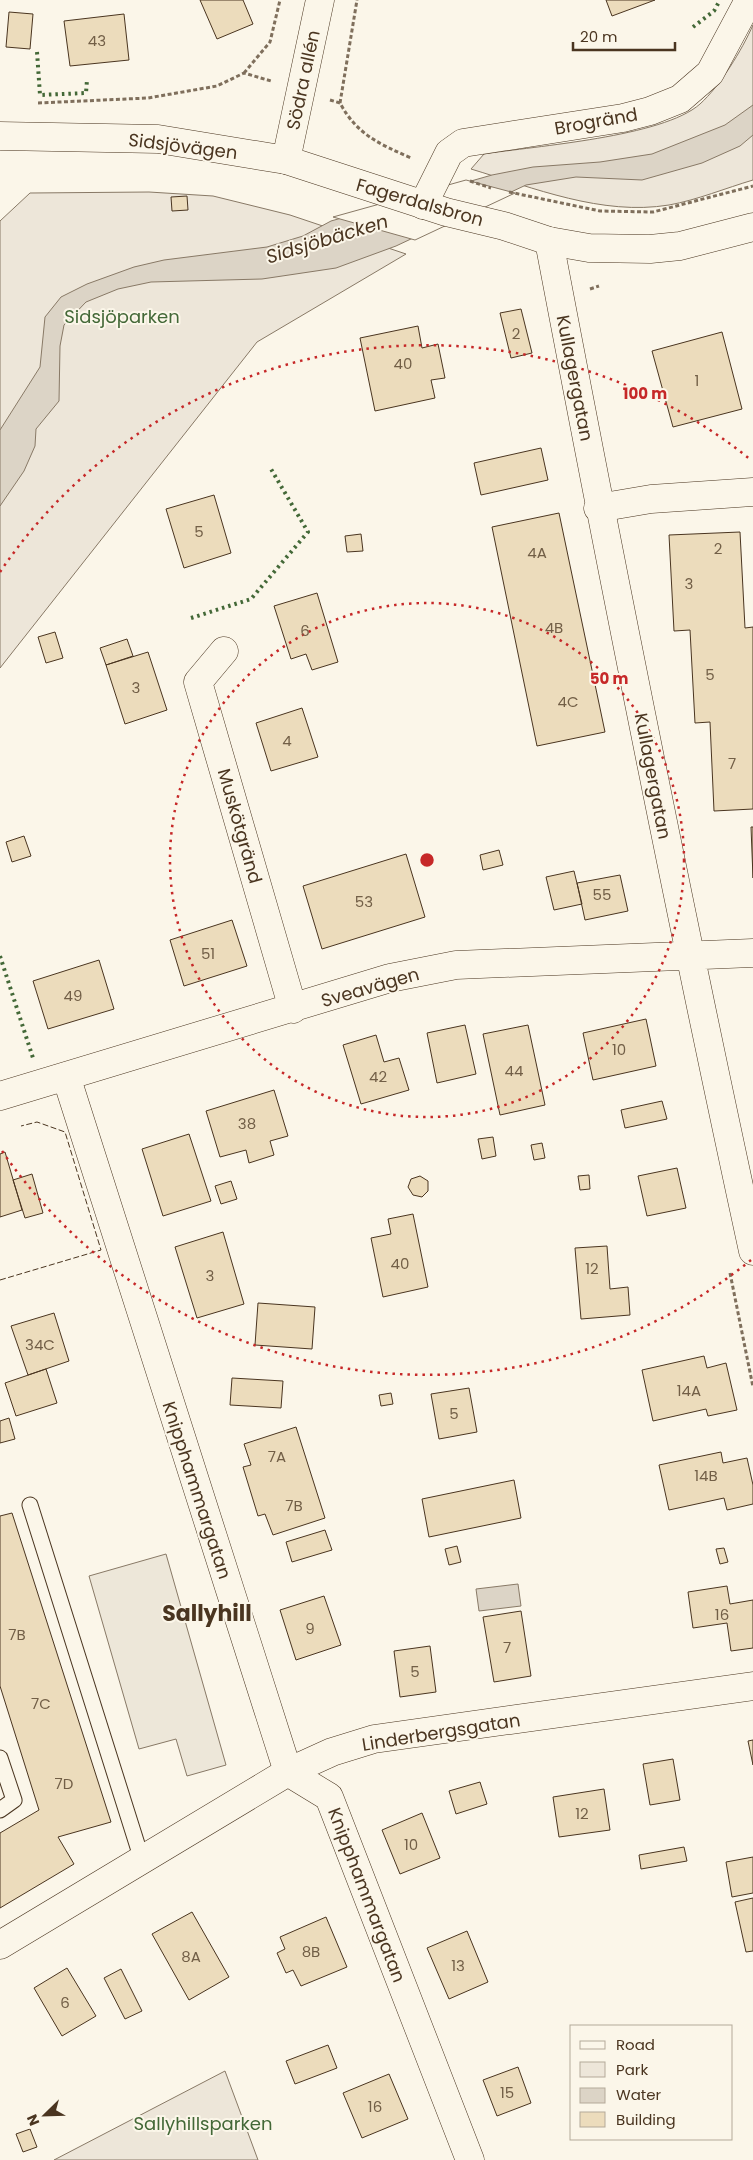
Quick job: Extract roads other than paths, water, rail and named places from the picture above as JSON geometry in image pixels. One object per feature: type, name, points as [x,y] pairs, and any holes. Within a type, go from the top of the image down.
[{"type":"street","name":"Södra allén","points":[[286,160],[320,0]]},
{"type":"street","name":"Brogränd","points":[[423,205],[449,153],[463,143],[623,118],[650,111],[680,99],[710,73],[749,0]]},
{"type":"street","name":"Sidsjövägen","points":[[2,139],[158,139],[286,160],[337,177]]},
{"type":"street","name":"Fagerdalsbron","points":[[337,177],[423,205],[549,240]]},
{"type":"street","points":[[549,240],[589,248],[650,250],[704,241],[753,226]]},
{"type":"street","name":"Kullagergatan","points":[[549,240],[598,508],[690,956],[753,1250]]},
{"type":"street","points":[[598,508],[651,500],[753,492]]},
{"type":"street","name":"Muskötgränd","points":[[224,651],[198,682],[293,1009]]},
{"type":"street","name":"Sveavägen","points":[[0,1096],[293,1009],[390,978],[456,965],[753,953]]},
{"type":"street","name":"Knipphammargatan","points":[[66,1076],[288,1772],[329,1798],[470,2160]]},
{"type":"street","name":"Linderbergsgatan","points":[[0,1945],[288,1772],[332,1752],[374,1739],[753,1686]]},
{"type":"lane","points":[[30,1505],[142,1860]]},
{"type":"lane","points":[[0,1758],[14,1800],[0,1810]]},
{"type":"water","name":"Sidsjöbäcken","points":[[753,105],[753,135],[740,146],[702,163],[642,180],[576,177],[526,185],[396,246],[336,268],[262,279],[151,282],[118,289],[86,302],[64,325],[60,346],[59,401],[36,429],[35,446],[24,471],[0,506],[0,430],[40,367],[45,317],[61,297],[87,284],[134,267],[164,260],[267,247],[303,236],[331,221],[492,175],[533,167],[600,162],[652,154],[725,125]]},
{"type":"water","points":[[518,1584],[521,1606],[479,1611],[476,1589]]},
{"type":"district","name":"Sallyhill","points":[[207,1613]]},
{"type":"park label","name":"Sidsjöparken","points":[[122,316]]},
{"type":"park label","name":"Sallyhillsparken","points":[[203,2123]]}]
